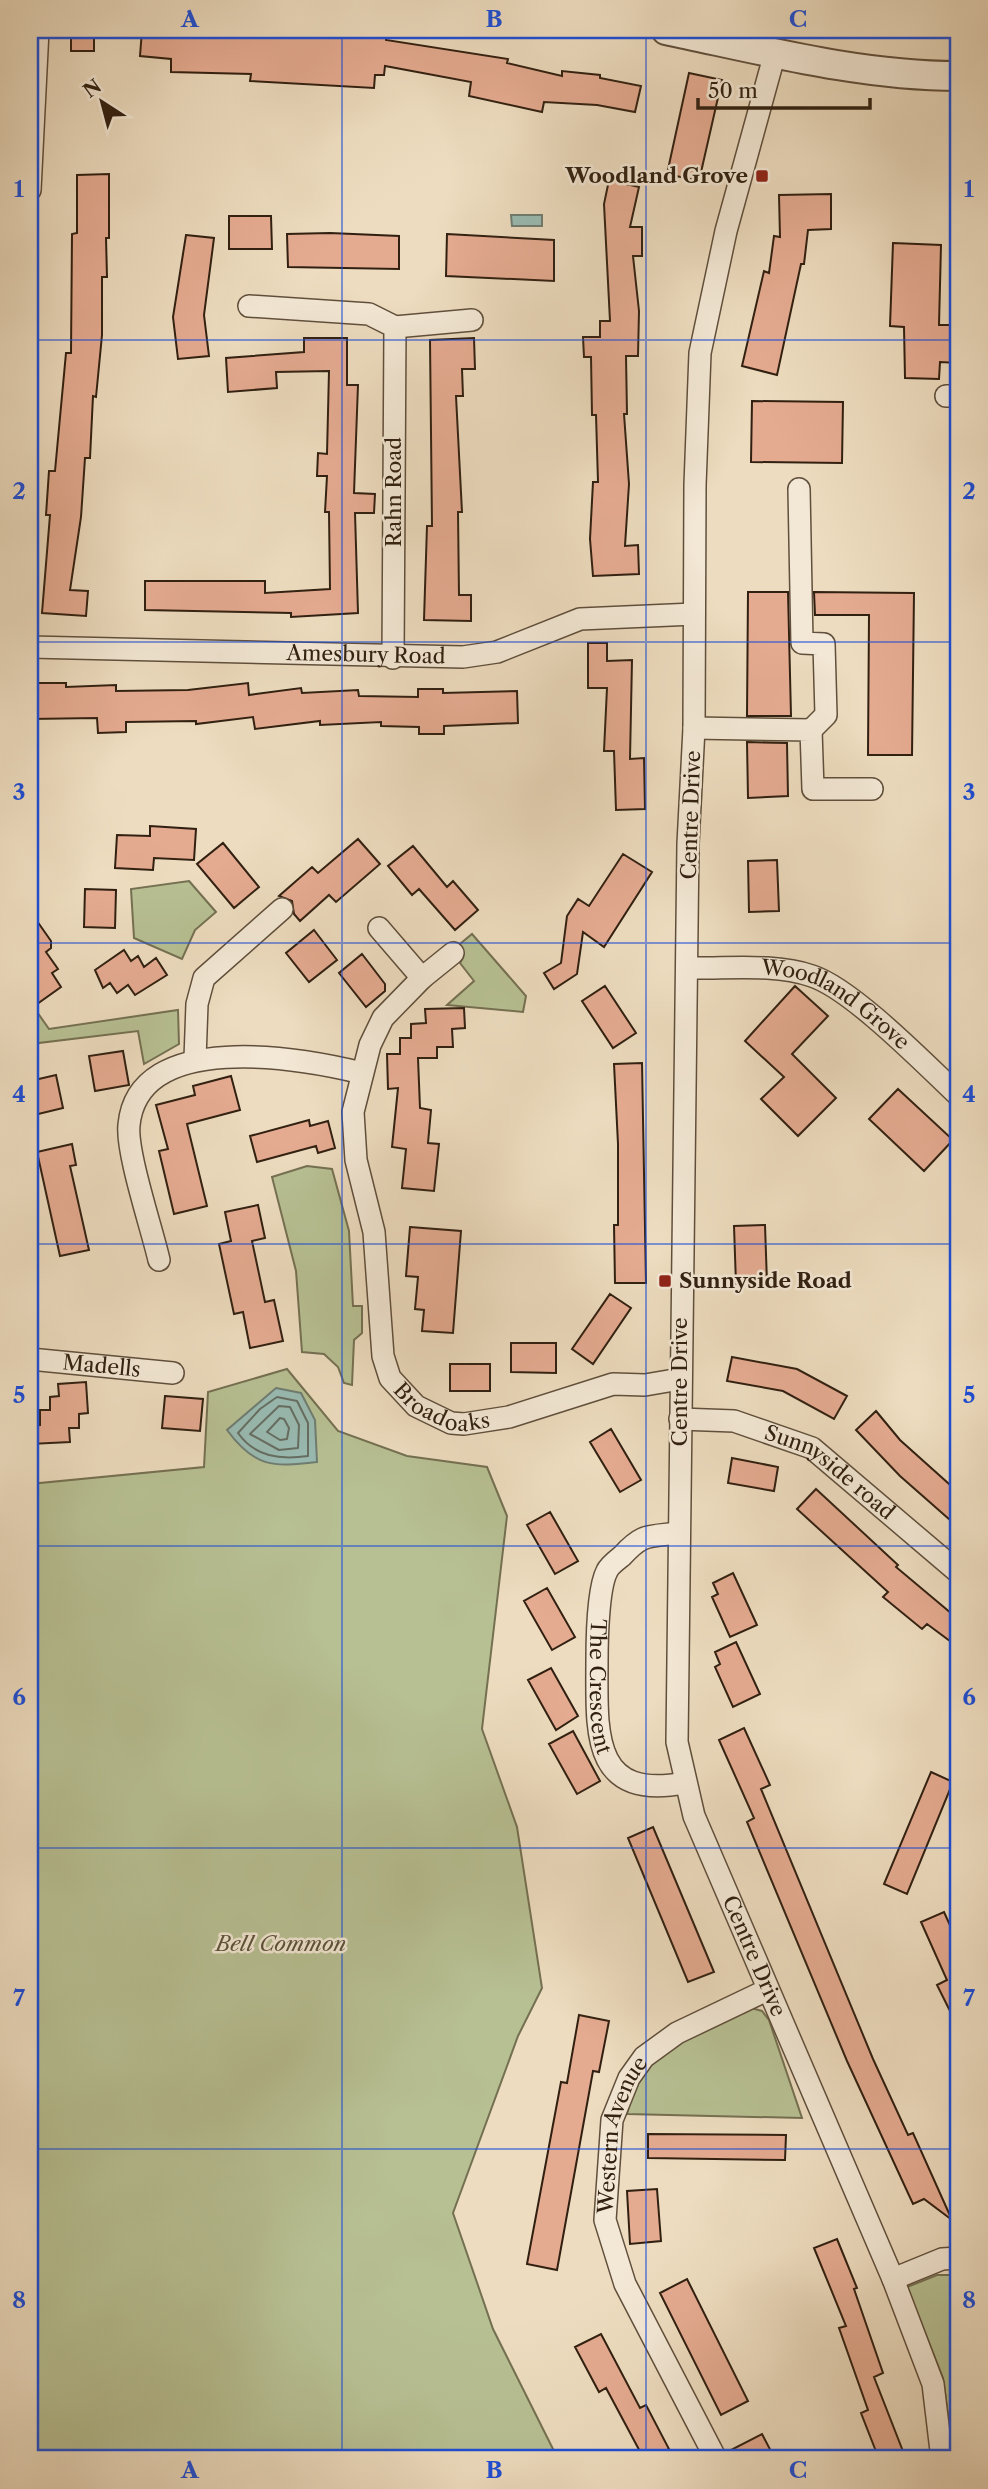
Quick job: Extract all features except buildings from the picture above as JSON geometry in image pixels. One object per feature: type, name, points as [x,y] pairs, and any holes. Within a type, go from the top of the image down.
[{"type":"street","points":[[30,190],[38,30]]},
{"type":"street","points":[[666,30],[775,53],[912,76],[958,76]]},
{"type":"street","name":"Centre Drive","points":[[775,53],[726,231],[699,353],[694,728],[688,845],[675,1710],[684,1783],[694,1816],[893,2279],[933,2384],[942,2459]]},
{"type":"street","points":[[249,306],[369,314],[395,327],[472,320]]},
{"type":"street","name":"Rahn Road","points":[[393,658],[395,327]]},
{"type":"street","points":[[694,728],[811,730],[826,715],[824,644],[802,643],[799,489]]},
{"type":"street","name":"Amesbury Road","points":[[30,647],[393,658],[463,657],[497,652],[580,619],[694,614]]},
{"type":"street","points":[[811,730],[813,789],[872,789]]},
{"type":"street","points":[[195,1059],[197,1004],[204,978],[282,909]]},
{"type":"street","points":[[379,928],[422,978]]},
{"type":"street","name":"Broadoaks","points":[[453,953],[422,978],[383,1018],[370,1045],[353,1112],[356,1160],[372,1217],[383,1356],[390,1378],[402,1394],[433,1416],[451,1423],[480,1424],[613,1384],[645,1385],[680,1378]]},
{"type":"street","name":"Woodland Grove","points":[[688,968],[791,971],[813,976],[841,992],[958,1095]]},
{"type":"street","points":[[159,1260],[129,1135],[129,1122],[143,1090],[155,1076],[172,1066],[195,1059],[283,1059],[317,1062],[362,1073]]},
{"type":"street","name":"Madells","points":[[30,1359],[173,1373]]},
{"type":"street","name":"Sunnyside road","points":[[680,1419],[734,1421],[812,1448],[958,1572]]},
{"type":"street","name":"The Crescent","points":[[678,1533],[639,1538],[607,1571],[597,1631],[597,1727],[603,1752],[613,1769],[626,1779],[641,1786],[657,1788],[684,1783]]},
{"type":"street","name":"Western Avenue","points":[[716,2459],[625,2284],[605,2220],[612,2120],[629,2078],[644,2057],[677,2033],[767,1990]]},
{"type":"street","points":[[893,2279],[942,2259],[958,2259]]},
{"type":"green space","points":[[189,881],[216,912],[195,930],[182,959],[134,938],[131,889]]},
{"type":"green space","points":[[472,934],[526,996],[523,1012],[447,1005],[474,981],[460,963],[463,957],[455,948]]},
{"type":"green space","points":[[35,1009],[49,1029],[178,1010],[179,1044],[144,1064],[138,1031],[30,1044],[30,1010]]},
{"type":"green space","points":[[307,1166],[332,1169],[349,1231],[353,1306],[362,1306],[362,1333],[354,1340],[352,1385],[344,1383],[338,1367],[324,1354],[302,1352],[296,1271],[272,1177]]},
{"type":"green space","name":"Bell Common","points":[[287,1369],[338,1431],[407,1456],[487,1467],[507,1516],[482,1729],[517,1827],[542,1988],[518,2036],[453,2213],[493,2329],[558,2459],[30,2459],[30,1484],[204,1467],[208,1392]]},
{"type":"green space","points":[[751,2008],[762,2011],[769,2020],[802,2118],[627,2114],[638,2074],[652,2056]]},
{"type":"green space","points":[[937,2275],[958,2275],[958,2459],[954,2459],[943,2378],[907,2287]]},
{"type":"water","points":[[511,215],[542,215],[542,226],[512,226]]},
{"type":"water","points":[[276,1388],[301,1393],[315,1420],[317,1462],[266,1462],[247,1452],[227,1430]]},
{"type":"place","name":"Woodland Grove","points":[[762,176]]},
{"type":"place","name":"Sunnyside Road","points":[[665,1281]]}]
